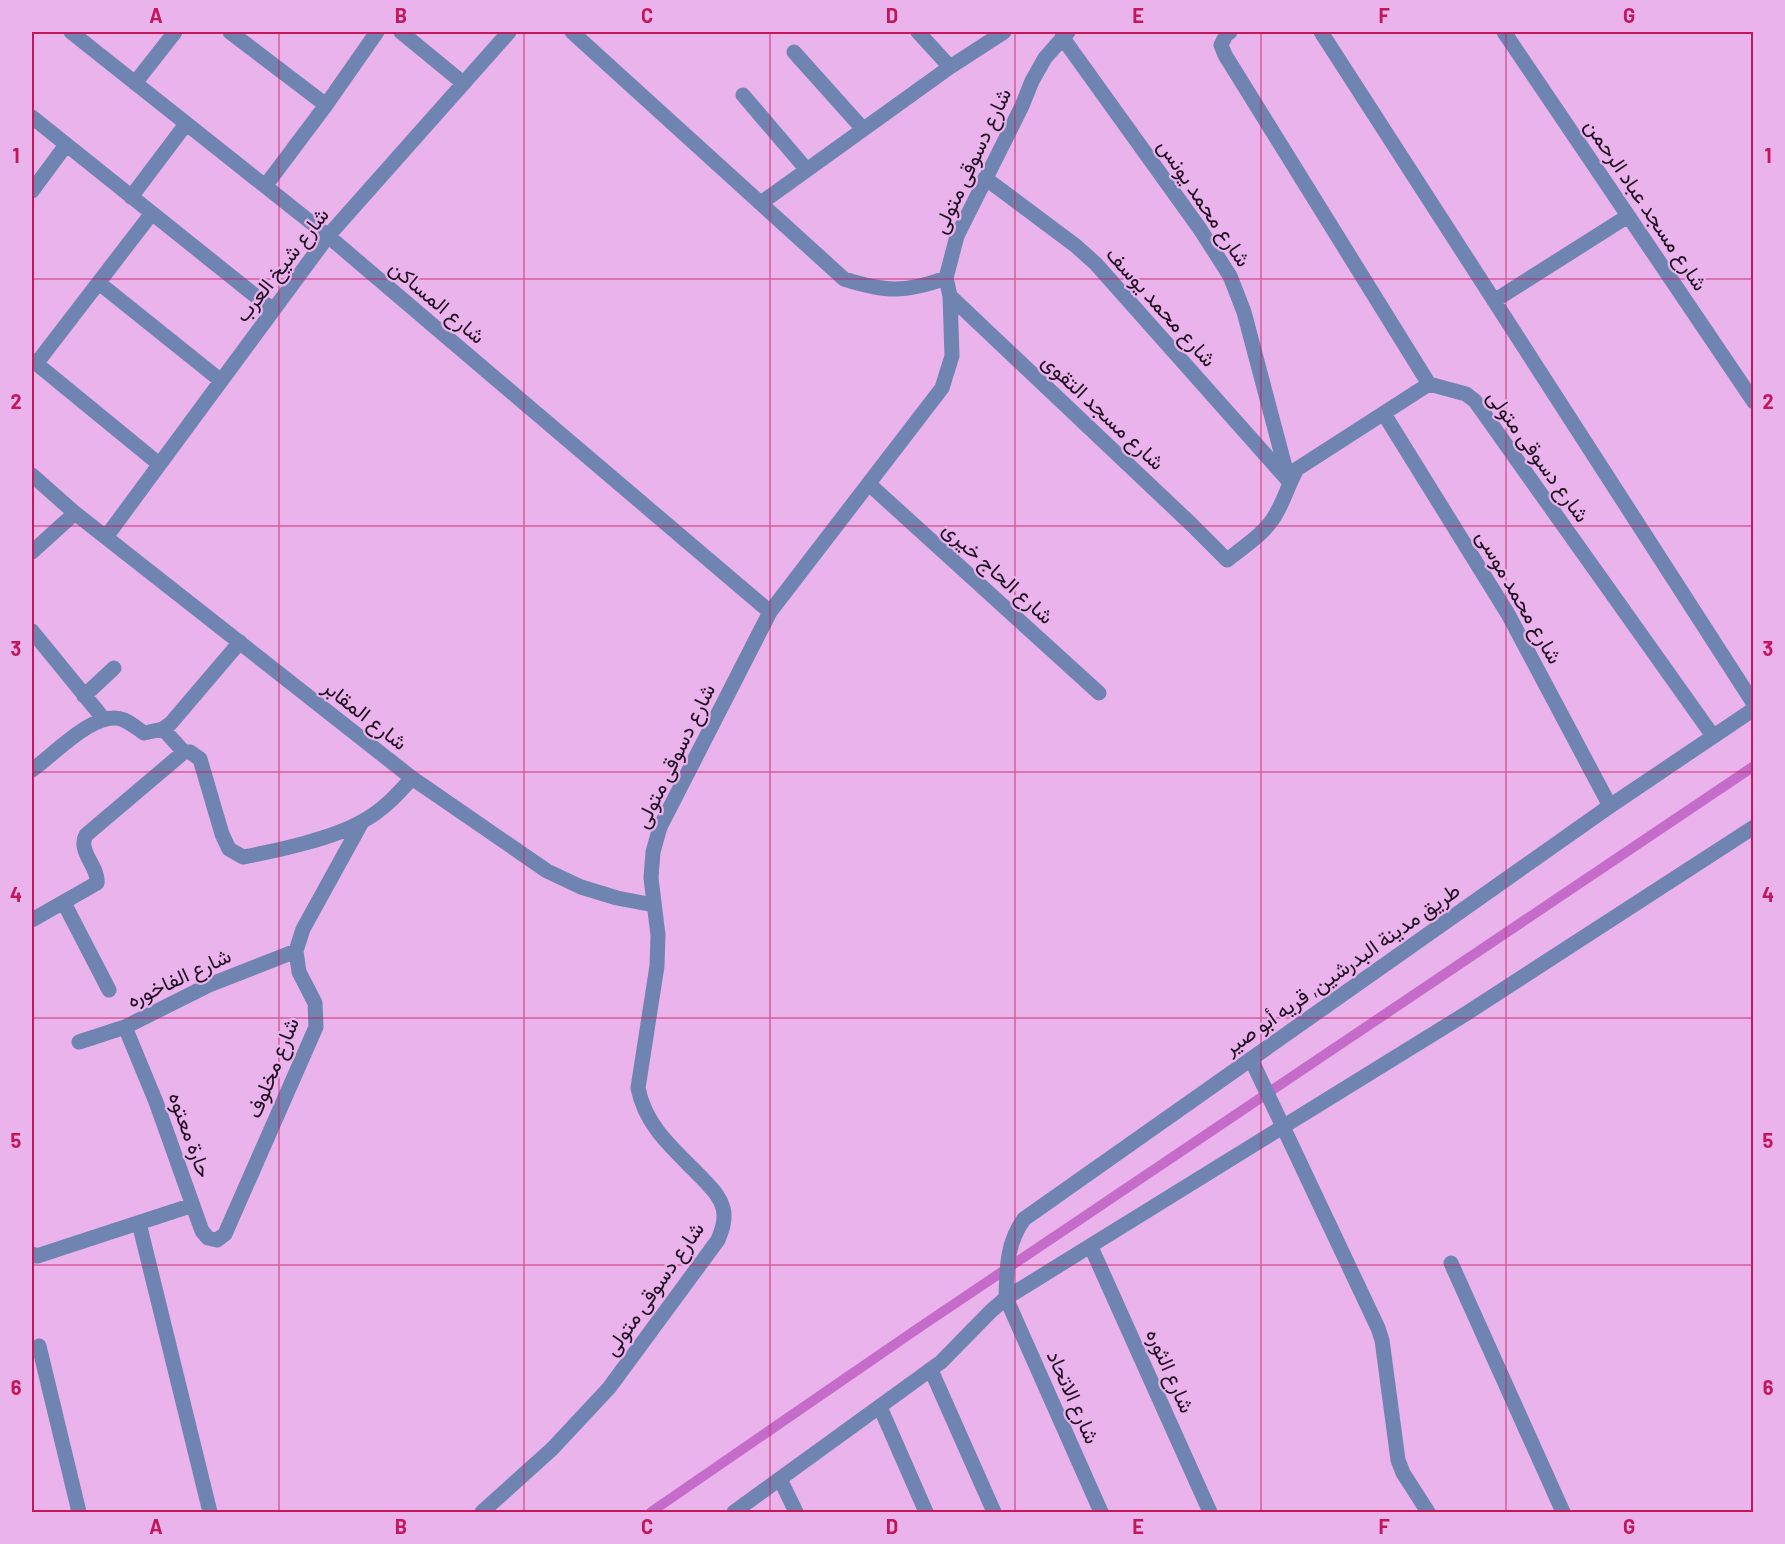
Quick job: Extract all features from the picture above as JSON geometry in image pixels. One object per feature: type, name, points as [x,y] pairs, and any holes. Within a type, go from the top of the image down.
[{"type":"street","name":"شارع المساكن","points":[[70,32],[266,185],[770,612]]},
{"type":"street","points":[[135,83],[175,32]]},
{"type":"street","points":[[230,32],[326,105]]},
{"type":"street","points":[[266,185],[377,32]]},
{"type":"street","points":[[400,32],[463,83]]},
{"type":"street","name":"شارع شيخ العرب","points":[[106,537],[328,237],[509,32]]},
{"type":"street","points":[[572,32],[844,279],[869,287],[895,290],[921,287],[946,278]]},
{"type":"street","points":[[918,32],[950,67]]},
{"type":"street","points":[[761,203],[1001,32]]},
{"type":"street","points":[[1230,32],[1221,45],[1225,55],[1429,384],[1297,469],[1289,482]]},
{"type":"street","points":[[1321,32],[1754,704]]},
{"type":"street","name":"شارع مسجد عباد الرحمن","points":[[1504,32],[1754,402]]},
{"type":"street","name":"شارع دسوقى متولى","points":[[482,1512],[552,1449],[609,1388],[718,1240],[724,1226],[724,1210],[718,1196],[656,1130],[641,1103],[638,1088],[657,966],[658,935],[651,878],[652,852],[660,827],[770,612],[942,388],[952,356],[950,296],[946,278],[957,236],[1022,106],[1032,81],[1045,58],[1065,34]]},
{"type":"street","name":"شارع محمد يونس","points":[[1065,34],[1200,228],[1230,276],[1244,312],[1289,482]]},
{"type":"street","points":[[794,52],[863,129]]},
{"type":"street","points":[[743,95],[807,170]]},
{"type":"street","points":[[32,117],[273,310]]},
{"type":"street","points":[[131,197],[186,124]]},
{"type":"street","points":[[32,191],[66,145]]},
{"type":"street","name":"شارع محمد يوسف","points":[[985,178],[1076,246],[1096,264],[1289,482]]},
{"type":"street","points":[[152,213],[99,283],[34,362],[159,464]]},
{"type":"street","points":[[1494,300],[1628,216]]},
{"type":"street","points":[[99,283],[220,380]]},
{"type":"street","name":"شارع مسجد التقوى","points":[[950,296],[1227,560],[1269,525],[1278,512],[1289,482]]},
{"type":"street","name":"شارع دسوقى متولى","points":[[1429,384],[1466,394],[1475,400],[1713,736]]},
{"type":"street","name":"شارع محمد موسى","points":[[1384,414],[1508,614],[1610,806]]},
{"type":"street","name":"شارع المقابر","points":[[32,475],[75,513],[412,778],[547,871],[581,887],[617,898],[654,905]]},
{"type":"street","name":"شارع الحاج خيرى","points":[[869,484],[1099,693]]},
{"type":"street","points":[[32,552],[75,513]]},
{"type":"street","points":[[32,631],[103,718]]},
{"type":"street","points":[[32,770],[86,728],[103,718],[123,719],[144,733],[163,729],[240,642]]},
{"type":"street","points":[[84,696],[114,668]]},
{"type":"street","name":"طريق مدينة البدرشين, قريه أبو صير","points":[[1006,1298],[1009,1250],[1014,1233],[1024,1220],[1610,806],[1754,709]]},
{"type":"street","points":[[163,729],[184,752]]},
{"type":"street","points":[[32,920],[97,884],[97,876],[83,844],[86,835],[184,752],[190,752],[200,759],[225,842],[229,849],[243,857],[333,834],[362,822],[392,801],[412,778]]},
{"type":"street","points":[[297,951],[303,929],[362,822]]},
{"type":"street","points":[[734,1512],[931,1370],[1006,1298],[1467,1013],[1754,827]]},
{"type":"street","points":[[64,903],[109,990]]},
{"type":"street","name":"شارع الفاخوره","points":[[79,1042],[125,1027],[208,985],[297,951]]},
{"type":"street","name":"شارع مخلوف","points":[[225,1234],[316,1028],[315,1003],[299,972],[297,951]]},
{"type":"street","name":"حارة معتوه","points":[[125,1027],[156,1102],[202,1231],[208,1239],[217,1240],[225,1234]]},
{"type":"street","points":[[1251,1059],[1378,1328],[1382,1340],[1398,1460],[1403,1473],[1428,1512]]},
{"type":"street","points":[[32,1255],[193,1205]]},
{"type":"street","points":[[139,1223],[210,1512]]},
{"type":"street","name":"شارع الثوره","points":[[1091,1246],[1210,1512]]},
{"type":"street","points":[[1451,1263],[1563,1512]]},
{"type":"street","name":"شارع الاتحاد","points":[[1006,1298],[1101,1512]]},
{"type":"street","points":[[39,1346],[79,1512]]},
{"type":"street","points":[[931,1370],[994,1512]]},
{"type":"street","points":[[879,1407],[926,1512]]},
{"type":"street","points":[[780,1479],[796,1512]]},
{"type":"waterway","points":[[651,1512],[920,1327],[1754,766]]}]
